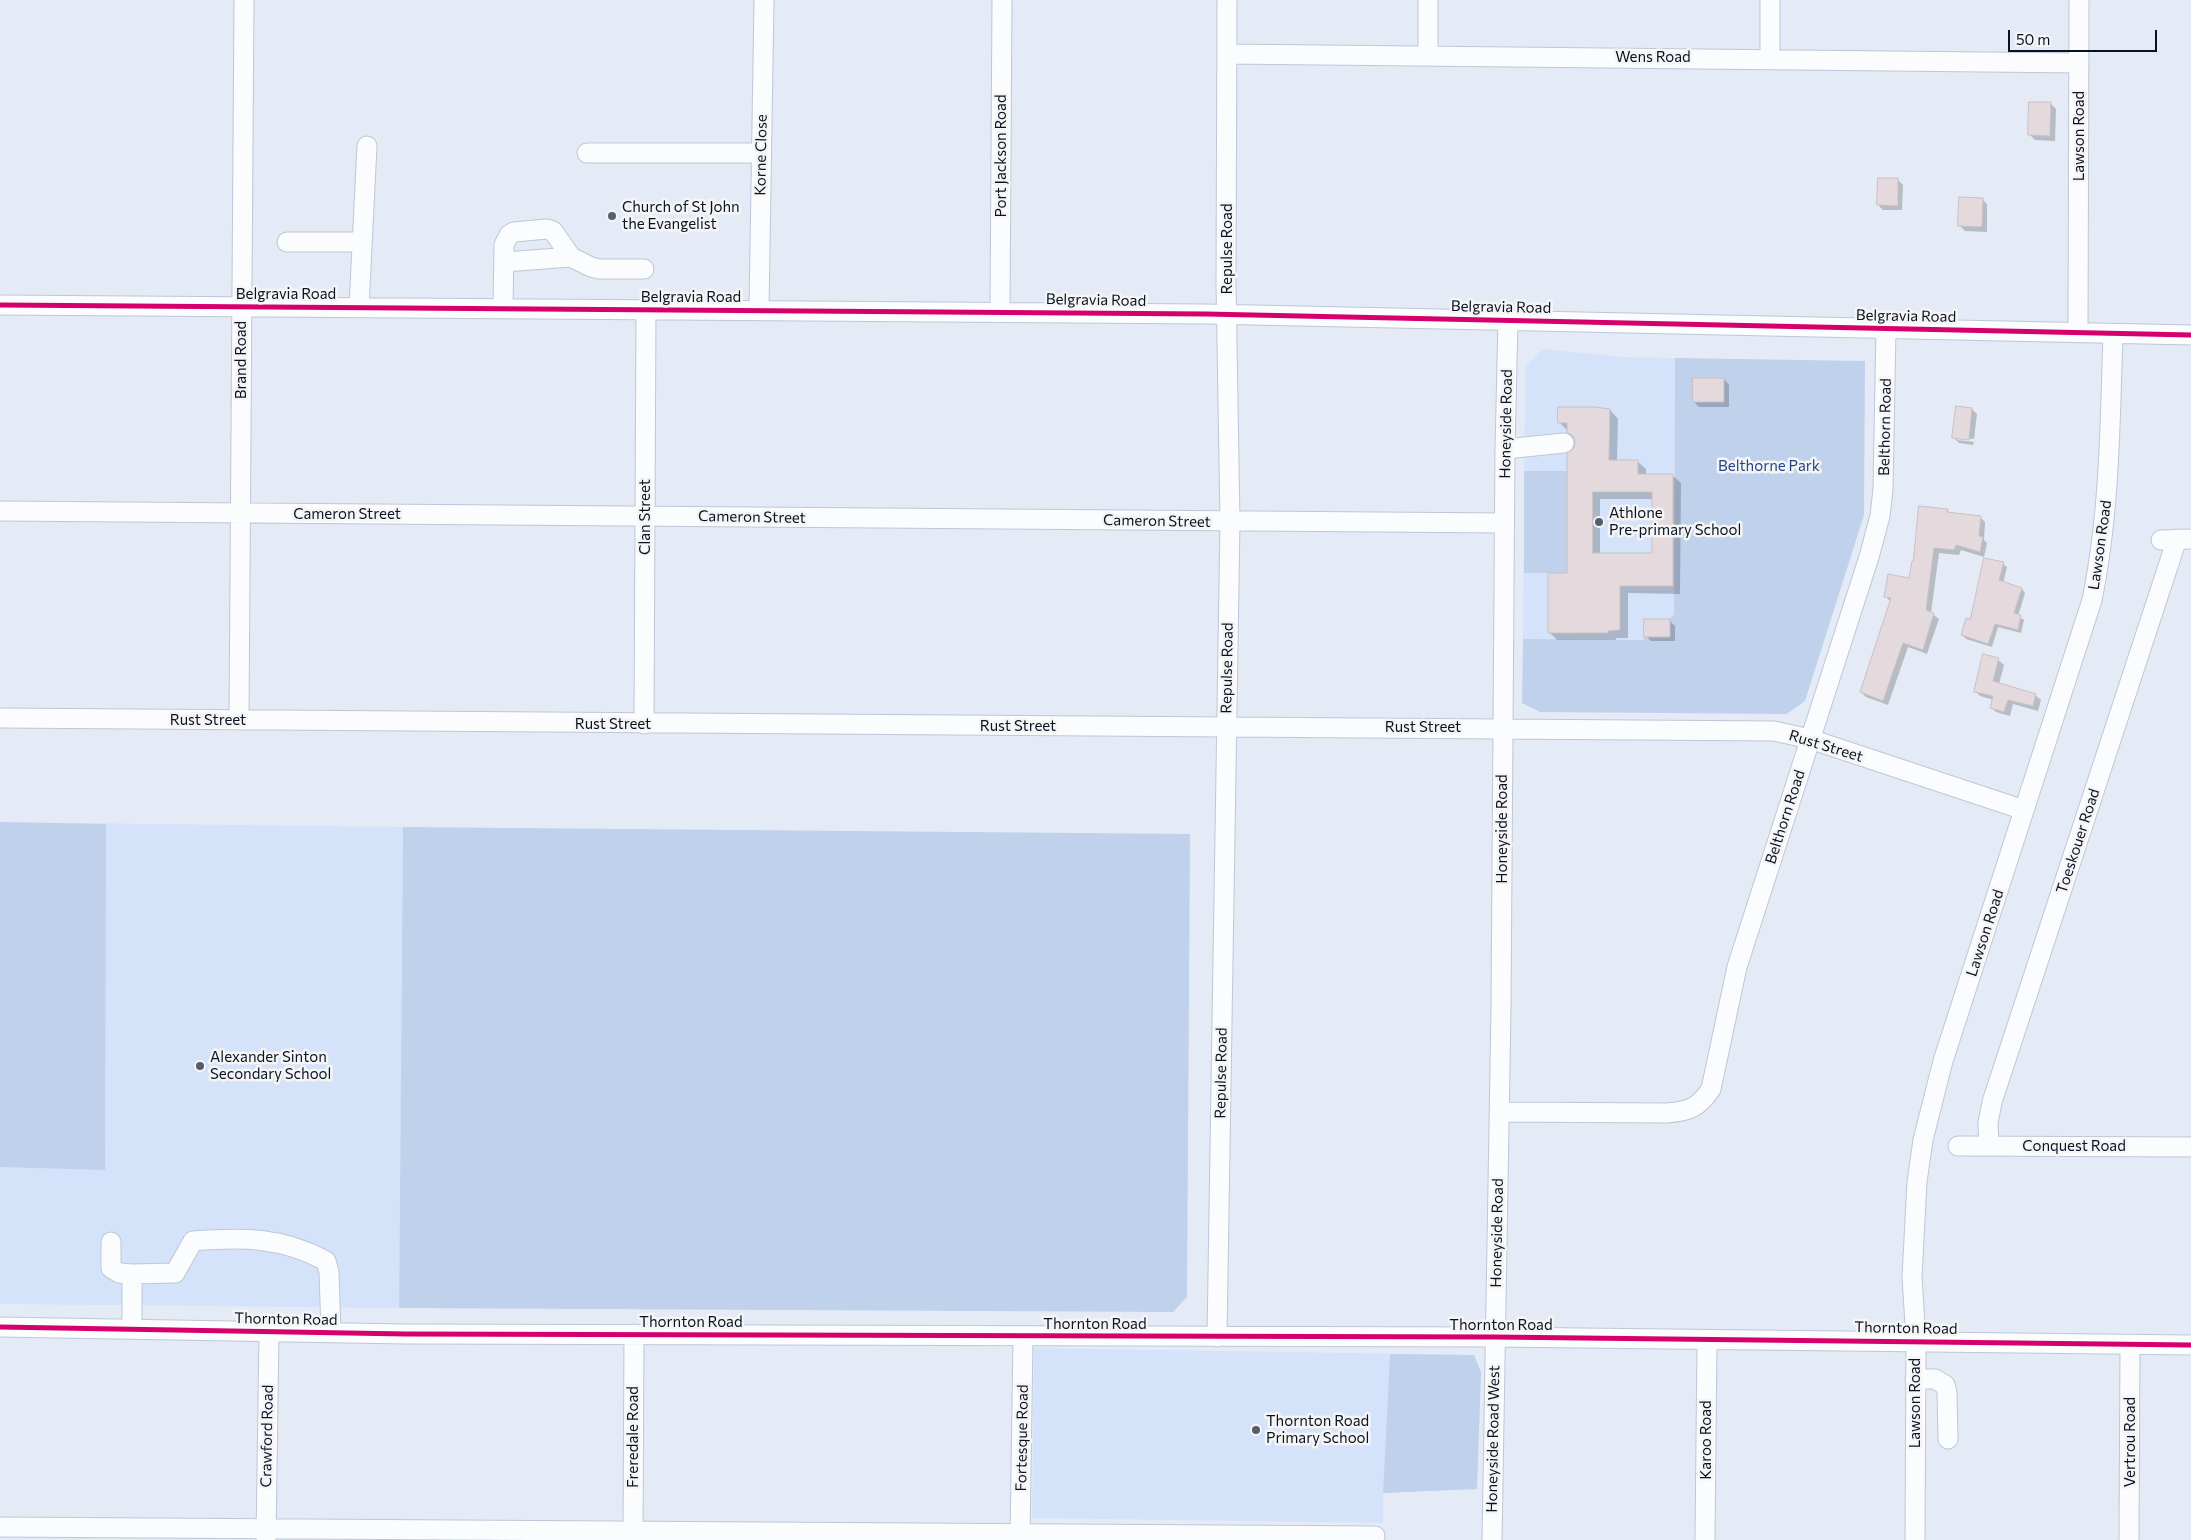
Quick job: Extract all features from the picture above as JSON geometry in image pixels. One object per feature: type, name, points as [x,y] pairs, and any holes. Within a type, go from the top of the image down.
[{"type":"street","name":"Brand Road","points":[[239,720],[244,0]]},
{"type":"street","name":"Korne Close","points":[[759,310],[764,0]]},
{"type":"street","name":"Port Jackson Road","points":[[1000,312],[1002,0]]},
{"type":"street","name":"Repulse Road","points":[[1217,1337],[1225,727],[1230,522],[1227,314],[1227,0]]},
{"type":"street","points":[[1428,0],[1428,56]]},
{"type":"street","points":[[1770,0],[1770,58]]},
{"type":"street","name":"Lawson Road","points":[[2078,333],[2079,0]]},
{"type":"street","name":"Wens Road","points":[[1227,54],[2079,62]]},
{"type":"street","points":[[359,307],[367,146]]},
{"type":"street","points":[[587,153],[761,154]]},
{"type":"street","points":[[503,308],[506,240],[509,235],[519,230],[547,229],[553,231],[571,257],[590,268],[644,269]]},
{"type":"street","points":[[287,242],[362,242]]},
{"type":"street","points":[[505,262],[571,257]]},
{"type":"street","name":"Belgravia Road","points":[[0,305],[1227,314],[2191,335]]},
{"type":"street","name":"Clan Street","points":[[644,724],[646,310]]},
{"type":"street","name":"Honeyside Road","points":[[1495,1337],[1499,1112],[1504,449],[1508,320]]},
{"type":"street","name":"Belthorn Road","points":[[1499,1112],[1686,1111],[1702,1102],[1711,1089],[1737,967],[1869,557],[1880,516],[1886,438],[1886,328]]},
{"type":"street","name":"Lawson Road","points":[[1914,1540],[1916,1341],[1912,1277],[1917,1182],[1923,1140],[1943,1061],[2077,652],[2092,600],[2099,567],[2104,525],[2110,436],[2113,334]]},
{"type":"street","points":[[1504,449],[1564,443]]},
{"type":"street","name":"Cameron Street","points":[[0,511],[1504,523]]},
{"type":"street","name":"Toeskouer Road","points":[[1989,1146],[1988,1123],[1992,1102],[2176,539]]},
{"type":"street","name":"Rust Street","points":[[0,718],[644,724],[1766,730],[1810,739],[2024,810]]},
{"type":"street","name":"Conquest Road","points":[[1958,1146],[2191,1147]]},
{"type":"street","points":[[111,1242],[111,1268],[118,1273],[132,1274],[175,1273],[193,1241],[234,1237],[286,1244],[310,1253],[326,1261],[329,1272],[331,1332]]},
{"type":"street","points":[[132,1274],[132,1329]]},
{"type":"street","name":"Thornton Road","points":[[0,1327],[406,1334],[1495,1337],[2191,1345]]},
{"type":"street","name":"Crawford Road","points":[[266,1535],[269,1332]]},
{"type":"street","name":"Freredale Road","points":[[633,1536],[634,1334]]},
{"type":"street","name":"Fortesque Road","points":[[1020,1537],[1023,1337]]},
{"type":"street","name":"Honeyside Road West","points":[[1492,1540],[1495,1337]]},
{"type":"street","name":"Karoo Road","points":[[1705,1540],[1707,1340]]},
{"type":"street","name":"Vertrou Road","points":[[2129,1540],[2130,1345]]},
{"type":"street","points":[[1915,1379],[1935,1379],[1945,1385],[1947,1392],[1948,1439]]},
{"type":"street","points":[[0,1527],[266,1535],[1375,1536]]},
{"type":"shaded area","name":"Athlone Pre-primary School","points":[[1543,349],[1624,357],[1675,358],[1674,614],[1670,637],[1644,637],[1644,640],[1523,639],[1525,367]]},
{"type":"shaded area","name":"Alexander Sinton Secondary School","points":[[0,822],[403,827],[399,1308],[0,1304]]},
{"type":"shaded area","name":"Thornton Road Primary School","points":[[1034,1348],[1474,1355],[1481,1372],[1477,1489],[1383,1493],[1383,1523],[1032,1518]]},
{"type":"green space","name":"Belthorne Park","points":[[1675,358],[1865,361],[1864,515],[1805,701],[1787,714],[1540,712],[1522,703],[1523,639],[1644,640],[1644,637],[1670,637],[1670,619],[1674,614]]},
{"type":"green space","points":[[1524,471],[1567,471],[1567,573],[1524,573]]},
{"type":"green space","points":[[0,822],[106,824],[105,1170],[0,1167]]},
{"type":"green space","points":[[403,827],[1190,834],[1187,1297],[1173,1312],[399,1308]]},
{"type":"green space","points":[[1390,1354],[1474,1355],[1481,1372],[1477,1489],[1383,1493]]},
{"type":"building","points":[[2029,102],[2051,102],[2050,136],[2028,135]]},
{"type":"building","points":[[1878,178],[1898,178],[1898,206],[1877,205]]},
{"type":"building","points":[[1959,197],[1983,198],[1982,227],[1958,226]]},
{"type":"building","points":[[1693,378],[1724,378],[1724,402],[1693,402]]},
{"type":"building","points":[[1956,406],[1972,408],[1969,440],[1952,438]]},
{"type":"building","points":[[1558,407],[1610,409],[1609,460],[1638,460],[1638,474],[1673,474],[1673,586],[1620,586],[1620,630],[1608,631],[1608,633],[1548,633],[1548,573],[1567,573],[1567,453],[1574,448],[1575,442],[1573,436],[1567,432],[1567,423],[1558,423]],"holes":[[[1593,492],[1652,492],[1652,553],[1593,553]]]},
{"type":"building","points":[[1919,506],[1948,509],[1947,512],[1981,516],[1979,536],[1983,537],[1980,552],[1956,545],[1954,550],[1934,548],[1926,610],[1934,613],[1923,650],[1903,643],[1883,701],[1860,692],[1891,598],[1884,597],[1888,574],[1909,578],[1913,561]]},
{"type":"building","points":[[1984,558],[2004,562],[1999,580],[2022,588],[2014,613],[2021,615],[2018,630],[1995,624],[1988,644],[1961,635],[1966,618],[1970,619]]},
{"type":"building","points":[[1644,619],[1670,619],[1670,637],[1644,637]]},
{"type":"building","points":[[1983,654],[1999,658],[1993,681],[2036,694],[2033,706],[2008,700],[2004,712],[1990,708],[1993,696],[1974,692]]},
{"type":"cycle path","points":[[0,305],[1206,314],[2191,335]]},
{"type":"cycle path","points":[[0,1327],[406,1334],[1495,1337],[2191,1345]]},
{"type":"place","name":"Church of St John the Evangelist","points":[[612,216]]},
{"type":"place","name":"Athlone Pre-primary School","points":[[1599,522]]},
{"type":"place","name":"Alexander Sinton Secondary School","points":[[200,1066]]},
{"type":"place","name":"Thornton Road Primary School","points":[[1256,1430]]}]
